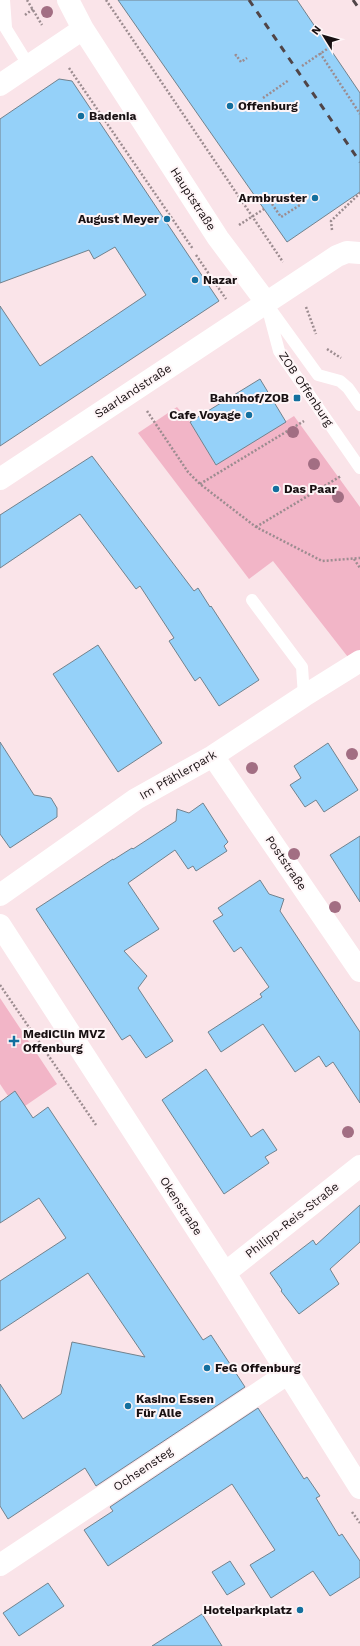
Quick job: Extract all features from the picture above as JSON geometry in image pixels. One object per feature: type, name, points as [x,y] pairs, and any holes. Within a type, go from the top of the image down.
[{"type":"street","name":"Hauptstraße","points":[[68,0],[83,30],[218,238],[266,302]]},
{"type":"street","points":[[0,85],[83,30]]},
{"type":"street","points":[[266,302],[337,256],[347,252],[360,253]]},
{"type":"street","name":"Saarlandstraße","points":[[0,479],[266,302]]},
{"type":"street","name":"Im Pfählerpark","points":[[0,895],[136,799],[213,756],[360,661]]},
{"type":"street","name":"Poststraße","points":[[213,756],[360,971]]},
{"type":"street","name":"Okenstraße","points":[[0,925],[225,1273],[287,1374],[360,1488]]},
{"type":"street","name":"Philipp-Reis-Straße","points":[[225,1273],[360,1166]]},
{"type":"street","name":"Ochsensteg","points":[[0,1565],[287,1374]]},
{"type":"lane","points":[[4,0],[3,23],[29,66]]},
{"type":"lane","name":"ZOB Offenburg","points":[[266,302],[318,375],[340,381],[348,388],[360,405]]},
{"type":"lane","name":"ZOB Offenburg","points":[[266,302],[280,351],[359,467]]},
{"type":"lane","points":[[252,600],[302,667],[304,696]]},
{"type":"path","points":[[27,0],[55,48],[240,320]]},
{"type":"path","points":[[106,0],[296,282],[317,338]]},
{"type":"path","points":[[302,66],[333,45]]},
{"type":"path","points":[[320,54],[360,114]]},
{"type":"path","points":[[235,56],[236,55],[241,62],[247,58]]},
{"type":"path","points":[[263,98],[289,80]]},
{"type":"path","points":[[337,256],[331,221],[360,193]]},
{"type":"path","points":[[272,204],[281,218],[300,205]]},
{"type":"path","points":[[253,217],[264,209]]},
{"type":"path","points":[[324,346],[344,360]]},
{"type":"path","points":[[200,484],[320,410]]},
{"type":"path","points":[[151,417],[188,472],[200,484],[256,527],[322,561],[360,558]]},
{"type":"path","points":[[256,527],[359,467]]},
{"type":"path","points":[[354,559],[360,568]]},
{"type":"shaded area","points":[[177,407],[190,422],[216,465],[294,416],[360,507],[360,656],[351,661],[273,561],[249,579],[138,433]]},
{"type":"shaded area","name":"MediClin MVZ Offenburg","points":[[0,998],[57,1084],[25,1106],[15,1091],[8,1096],[0,1084]]},
{"type":"building","points":[[118,0],[297,0],[360,93],[360,192],[287,242]]},
{"type":"building","points":[[59,79],[72,81],[219,301],[0,446],[0,306],[40,366],[146,295],[115,247],[94,259],[89,250],[0,283],[0,119]]},
{"type":"building","points":[[260,379],[286,422],[216,465],[190,422]]},
{"type":"building","points":[[92,456],[194,591],[198,588],[259,680],[219,706],[200,677],[195,681],[169,641],[174,638],[140,586],[136,589],[80,514],[0,568],[0,515]]},
{"type":"building","points":[[98,645],[162,743],[118,772],[53,674]]},
{"type":"building","points":[[0,742],[34,795],[51,798],[57,808],[57,817],[10,848],[0,834]]},
{"type":"building","points":[[328,743],[358,790],[324,812],[316,800],[305,807],[290,785],[301,778],[294,766]]},
{"type":"building","points":[[203,803],[228,842],[224,846],[227,851],[196,871],[193,866],[188,869],[175,850],[128,883],[159,929],[124,951],[147,976],[138,988],[173,1041],[146,1058],[130,1035],[122,1040],[36,909],[113,859],[132,848],[133,849],[176,821],[177,809],[189,813]]},
{"type":"building","points":[[360,836],[360,902],[330,855]]},
{"type":"building","points":[[260,880],[269,894],[284,899],[280,911],[360,1032],[360,1103],[333,1062],[326,1067],[319,1056],[295,1072],[263,1024],[221,1052],[208,1032],[262,997],[260,994],[269,987],[241,947],[234,952],[213,921],[223,915],[218,908]]},
{"type":"building","points":[[206,1069],[251,1137],[263,1129],[277,1150],[265,1157],[269,1163],[224,1194],[162,1100]]},
{"type":"building","points":[[15,1091],[33,1118],[48,1107],[203,1340],[211,1335],[245,1387],[96,1486],[85,1468],[8,1519],[0,1506],[0,1384],[23,1419],[61,1394],[72,1342],[145,1357],[88,1273],[0,1331],[0,1281],[66,1238],[39,1198],[0,1223],[0,1102]]},
{"type":"building","points":[[360,1205],[360,1242],[330,1269],[339,1284],[299,1314],[281,1291],[282,1290],[270,1273],[313,1240],[316,1245]]},
{"type":"building","points":[[258,1408],[304,1479],[307,1477],[320,1496],[316,1498],[339,1536],[342,1534],[360,1561],[360,1577],[330,1596],[313,1571],[271,1598],[250,1565],[275,1550],[232,1484],[108,1566],[84,1530],[113,1511],[110,1507]]},
{"type":"building","points":[[230,1561],[245,1584],[227,1595],[212,1572]]},
{"type":"building","points":[[48,1583],[64,1606],[19,1636],[3,1613]]},
{"type":"building","points":[[202,1614],[222,1646],[152,1646]]},
{"type":"railway","points":[[249,0],[360,162]]},
{"type":"railway","points":[[353,0],[360,10]]},
{"type":"place","name":"Offenburg","points":[[230,106]]},
{"type":"place","name":"Badenia","points":[[81,116]]},
{"type":"place","name":"Armbruster","points":[[315,198]]},
{"type":"place","name":"August Meyer","points":[[167,219]]},
{"type":"place","name":"Nazar","points":[[195,280]]},
{"type":"place","name":"Bahnhof/ZOB","points":[[297,398]]},
{"type":"place","name":"Cafe Voyage","points":[[249,415]]},
{"type":"place","name":"Das Paar","points":[[276,489]]},
{"type":"place","name":"MediClin MVZ Offenburg","points":[[14,1041]]},
{"type":"place","name":"FeG Offenburg","points":[[207,1368]]},
{"type":"place","name":"Kasino Essen Für Alle","points":[[128,1406]]},
{"type":"place","name":"Hotelparkplatz","points":[[300,1610]]}]
